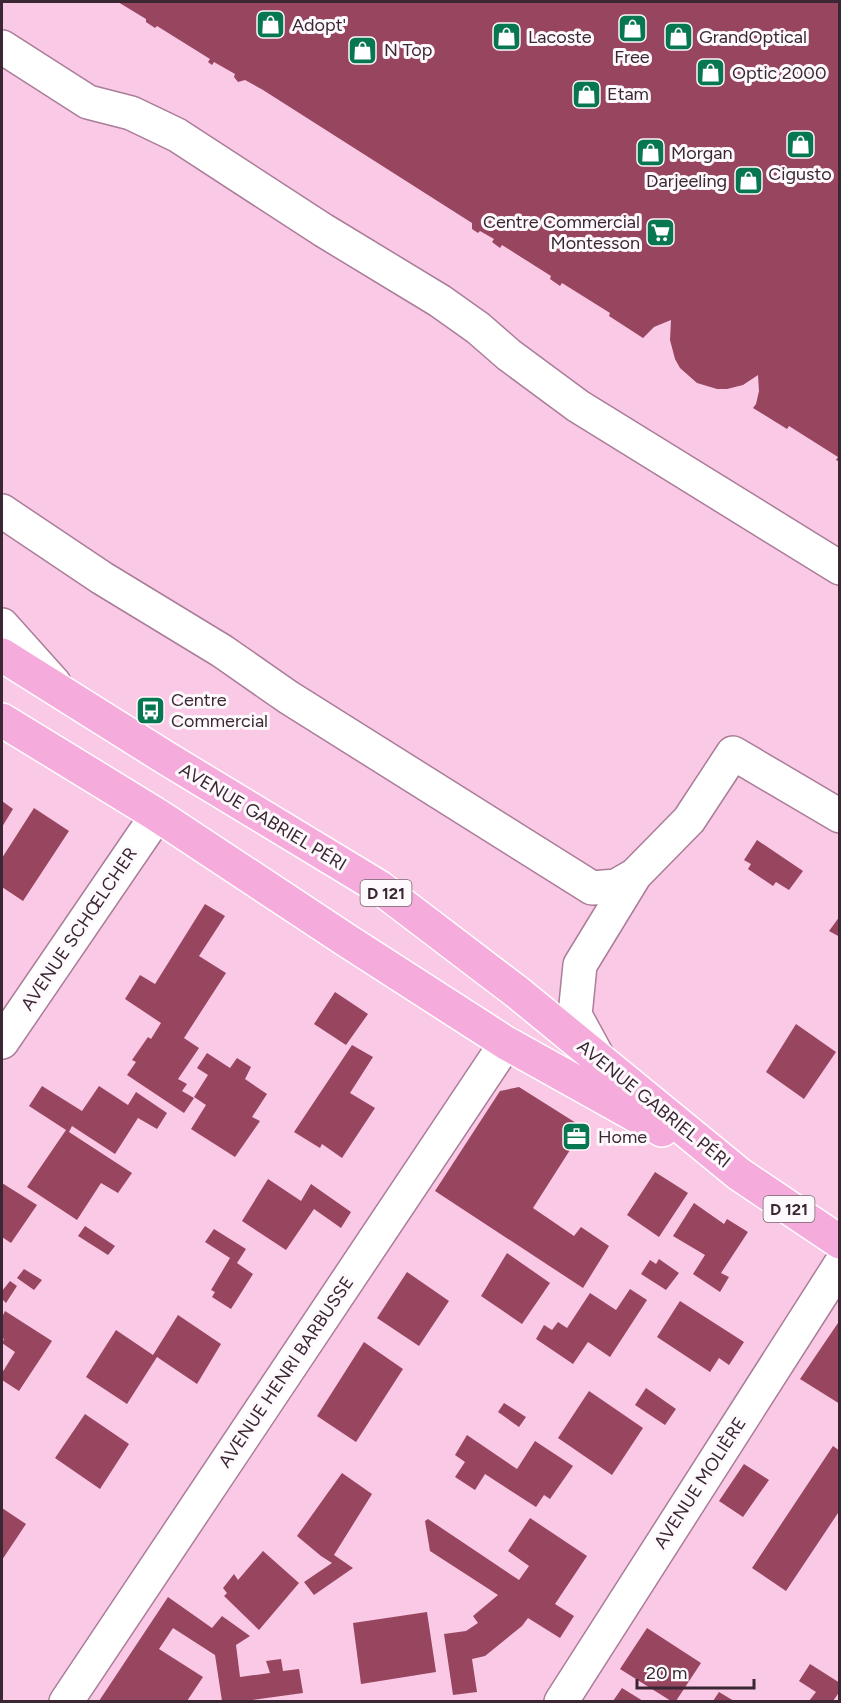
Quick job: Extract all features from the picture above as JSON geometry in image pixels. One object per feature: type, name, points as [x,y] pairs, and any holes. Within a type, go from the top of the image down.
[{"type":"main road","name":"AVENUE GABRIEL PÉRI","points":[[2,656],[379,887],[517,992],[739,1174]]},
{"type":"main road","name":"AVENUE GABRIEL PÉRI","points":[[2,720],[157,815],[506,1043],[739,1174],[840,1242]]},
{"type":"street","points":[[2,47],[88,102],[131,113],[177,135],[323,230],[441,301],[578,406],[840,568]]},
{"type":"street","points":[[2,512],[102,578],[222,651],[288,697],[592,888],[616,886],[635,875]]},
{"type":"street","points":[[2,625],[66,695]]},
{"type":"street","points":[[599,1059],[575,1015],[580,965],[635,875],[689,820],[734,753],[840,816]]},
{"type":"street","name":"AVENUE SCHŒLCHER","points":[[2,1042],[157,815]]},
{"type":"street","name":"AVENUE HENRI BARBUSSE","points":[[66,1701],[506,1043]]},
{"type":"street","name":"AVENUE MOLIÈRE","points":[[561,1701],[840,1265]]},
{"type":"building","name":"Centre Commercial Montesson","points":[[118,2],[840,2],[840,462],[836,460],[838,457],[789,426],[787,429],[753,408],[759,391],[758,375],[743,385],[727,389],[717,389],[697,383],[680,368],[675,359],[670,340],[671,320],[654,327],[643,338],[609,316],[610,313],[562,283],[560,286],[550,279],[551,276],[502,245],[500,248],[492,242],[494,239],[472,229],[472,223],[263,90],[245,80],[238,82],[234,77],[235,74],[214,62],[212,65],[208,62],[210,59],[157,26],[155,28],[146,22],[146,19]]},
{"type":"building","points":[[2,801],[13,809],[2,827]]},
{"type":"building","points":[[34,808],[69,831],[23,901],[2,887],[2,858]]},
{"type":"building","points":[[757,840],[803,871],[789,890],[776,882],[773,886],[748,869],[751,864],[744,860]]},
{"type":"building","points":[[205,904],[225,916],[199,956],[226,973],[184,1038],[199,1048],[178,1079],[187,1084],[182,1091],[194,1098],[184,1113],[127,1075],[136,1062],[132,1060],[148,1037],[151,1039],[161,1023],[125,999],[140,975],[155,984]]},
{"type":"building","points":[[840,916],[840,937],[829,931]]},
{"type":"building","points":[[335,992],[368,1014],[346,1045],[314,1024]]},
{"type":"building","points":[[796,1024],[836,1052],[804,1099],[766,1072]]},
{"type":"building","points":[[352,1045],[373,1057],[350,1093],[375,1108],[342,1158],[322,1144],[320,1148],[294,1132]]},
{"type":"building","points":[[207,1053],[230,1068],[237,1058],[251,1067],[245,1079],[267,1094],[252,1117],[260,1121],[235,1157],[191,1129],[206,1105],[194,1097],[208,1075],[197,1068]]},
{"type":"building","points":[[42,1086],[82,1111],[99,1086],[128,1105],[136,1092],[167,1113],[157,1129],[138,1118],[115,1154],[72,1126],[69,1132],[132,1173],[118,1193],[101,1183],[77,1220],[27,1187],[66,1130],[29,1106]]},
{"type":"building","points":[[519,1087],[584,1128],[533,1208],[574,1236],[581,1227],[609,1246],[583,1288],[435,1191],[500,1091]]},
{"type":"building","points":[[655,1172],[688,1193],[659,1237],[627,1215]]},
{"type":"building","points":[[268,1179],[301,1201],[311,1184],[351,1212],[341,1228],[314,1209],[286,1250],[242,1221]]},
{"type":"building","points":[[2,1183],[37,1205],[11,1243],[2,1237]]},
{"type":"building","points":[[694,1203],[724,1224],[727,1219],[748,1232],[721,1273],[729,1277],[720,1292],[693,1274],[705,1255],[673,1236]]},
{"type":"building","points":[[85,1226],[115,1246],[108,1255],[78,1236]]},
{"type":"building","points":[[214,1229],[246,1249],[237,1263],[253,1274],[231,1309],[212,1297],[215,1292],[211,1290],[230,1258],[205,1242]]},
{"type":"building","points":[[507,1253],[550,1283],[522,1324],[481,1296]]},
{"type":"building","points":[[659,1259],[679,1273],[666,1290],[641,1274],[650,1260],[656,1264]]},
{"type":"building","points":[[24,1269],[42,1280],[34,1290],[17,1278]]},
{"type":"building","points":[[407,1272],[449,1301],[419,1346],[377,1318]]},
{"type":"building","points":[[10,1281],[17,1286],[6,1303],[2,1299],[2,1291]]},
{"type":"building","points":[[630,1289],[647,1300],[610,1357],[588,1342],[573,1364],[536,1339],[544,1325],[552,1330],[558,1322],[567,1328],[590,1293],[616,1310]]},
{"type":"building","points":[[680,1301],[744,1342],[729,1365],[719,1358],[710,1372],[657,1337]]},
{"type":"building","points":[[5,1311],[52,1341],[19,1391],[2,1380],[2,1373],[15,1352],[2,1343],[4,1339],[2,1338],[2,1317]]},
{"type":"building","points":[[178,1315],[221,1344],[197,1384],[157,1357],[127,1404],[86,1377],[116,1330],[153,1355]]},
{"type":"building","points":[[840,1320],[840,1404],[800,1379]]},
{"type":"building","points":[[364,1342],[403,1369],[356,1442],[317,1416]]},
{"type":"building","points":[[646,1388],[676,1409],[665,1425],[635,1405]]},
{"type":"building","points":[[589,1391],[643,1428],[612,1475],[558,1438]]},
{"type":"building","points":[[504,1403],[526,1417],[519,1427],[498,1412]]},
{"type":"building","points":[[85,1414],[129,1444],[100,1489],[55,1458]]},
{"type":"building","points":[[467,1435],[517,1469],[535,1441],[573,1466],[550,1499],[544,1495],[536,1507],[485,1474],[475,1490],[455,1477],[465,1462],[455,1455]]},
{"type":"building","points":[[833,1446],[840,1451],[840,1510],[786,1591],[752,1568]]},
{"type":"building","points":[[744,1464],[769,1480],[743,1517],[719,1501]]},
{"type":"building","points":[[342,1473],[372,1494],[334,1555],[353,1568],[314,1595],[304,1582],[332,1563],[297,1536]]},
{"type":"building","points":[[2,1508],[26,1524],[2,1560]]},
{"type":"building","points":[[530,1518],[587,1556],[555,1604],[574,1616],[560,1638],[528,1618],[522,1626],[485,1656],[472,1659],[477,1692],[453,1695],[444,1634],[466,1631],[478,1623],[473,1616],[498,1595],[430,1551],[425,1521],[428,1519],[519,1580],[529,1566],[508,1551]]},
{"type":"building","points":[[263,1551],[299,1583],[259,1630],[224,1596],[227,1593],[223,1588],[234,1574],[238,1580]]},
{"type":"building","points":[[168,1597],[212,1628],[222,1616],[250,1636],[236,1645],[240,1677],[270,1673],[266,1661],[281,1659],[283,1671],[299,1669],[303,1693],[245,1701],[222,1701],[215,1655],[173,1628],[159,1649],[203,1677],[187,1701],[99,1701]]},
{"type":"building","points":[[427,1612],[436,1672],[361,1684],[353,1623]]},
{"type":"building","points":[[647,1628],[701,1663],[676,1701],[671,1701],[620,1669]]},
{"type":"building","points":[[810,1664],[840,1683],[840,1691],[833,1701],[809,1701],[816,1692],[799,1681]]},
{"type":"building","points":[[622,1688],[643,1701],[613,1701]]},
{"type":"building","points":[[719,1692],[734,1701],[713,1701]]},
{"type":"place","name":"Adopt'","points":[[271,25]]},
{"type":"place","name":"Free","points":[[632,28]]},
{"type":"place","name":"Lacoste","points":[[507,37]]},
{"type":"place","name":"GrandOptical","points":[[678,37]]},
{"type":"place","name":"N Top","points":[[363,50]]},
{"type":"place","name":"Optic 2000","points":[[711,73]]},
{"type":"place","name":"Etam","points":[[586,94]]},
{"type":"place","name":"Cigusto","points":[[800,145]]},
{"type":"place","name":"Morgan","points":[[650,153]]},
{"type":"place","name":"Darjeeling","points":[[748,181]]},
{"type":"place","name":"Centre Commercial Montesson","points":[[661,232]]},
{"type":"place","name":"Centre Commercial","points":[[150,710]]},
{"type":"place","name":"Home","points":[[577,1137]]}]
